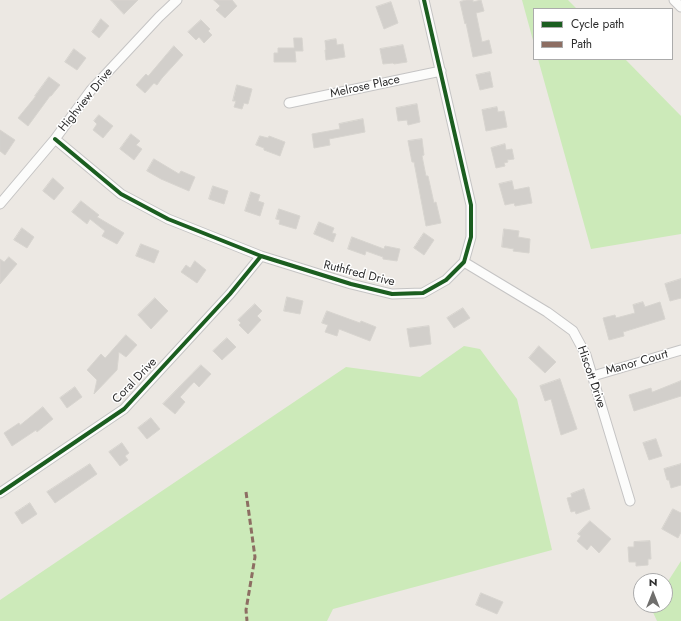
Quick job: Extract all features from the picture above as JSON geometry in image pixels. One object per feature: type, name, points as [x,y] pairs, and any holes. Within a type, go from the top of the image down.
[{"type":"street","name":"Highview Drive","points":[[0,204],[55,139],[91,90],[159,17],[177,0]]},
{"type":"street","name":"Ruthfred Drive","points":[[55,139],[120,194],[168,219],[261,256],[351,284],[392,294],[423,293],[446,280],[464,262],[471,237],[471,205],[424,0]]},
{"type":"street","points":[[674,0],[681,7]]},
{"type":"street","name":"Melrose Place","points":[[289,103],[441,71]]},
{"type":"street","name":"Coral Drive","points":[[0,493],[124,409],[230,294],[261,256]]},
{"type":"street","name":"Hiscott Drive","points":[[464,262],[547,312],[573,331],[586,355],[630,501]]},
{"type":"street","name":"Manor Court","points":[[593,376],[681,350]]},
{"type":"green space","points":[[522,0],[568,0],[576,8],[533,8],[533,40]]},
{"type":"green space","points":[[538,60],[626,60],[681,116],[681,234],[591,249]]},
{"type":"green space","points":[[464,346],[480,349],[517,399],[552,550],[333,609],[327,621],[0,621],[0,600],[346,367],[420,377]]},
{"type":"green space","points":[[681,561],[681,621],[657,621],[653,613],[673,613],[673,574]]},
{"type":"building","points":[[111,0],[138,0],[124,14]]},
{"type":"building","points":[[214,0],[232,0],[237,6],[225,18],[216,10],[220,6]]},
{"type":"building","points":[[473,0],[473,2],[481,0],[484,11],[476,13],[482,42],[489,40],[492,53],[473,57],[460,2]]},
{"type":"building","points":[[391,2],[398,23],[384,29],[376,7]]},
{"type":"building","points":[[101,19],[109,26],[99,38],[92,32]]},
{"type":"building","points":[[201,20],[210,29],[208,31],[212,35],[204,43],[199,37],[196,40],[188,32]]},
{"type":"building","points":[[294,38],[302,38],[303,51],[295,51],[296,62],[274,62],[274,53],[278,53],[278,48],[294,48]]},
{"type":"building","points":[[336,39],[337,45],[343,44],[345,57],[326,60],[325,41]]},
{"type":"building","points":[[403,45],[407,62],[383,64],[380,49]]},
{"type":"building","points":[[174,46],[183,55],[157,85],[154,83],[145,93],[136,85],[146,74],[148,76]]},
{"type":"building","points":[[74,49],[86,58],[77,70],[65,62]]},
{"type":"building","points":[[490,72],[493,87],[480,90],[476,75]]},
{"type":"building","points":[[49,77],[60,85],[28,126],[18,118]]},
{"type":"building","points":[[237,85],[252,89],[248,104],[244,103],[242,109],[234,107],[236,101],[233,101]]},
{"type":"building","points":[[417,104],[420,122],[408,125],[407,120],[398,121],[396,108]]},
{"type":"building","points":[[497,107],[498,112],[504,111],[507,127],[486,131],[482,110]]},
{"type":"building","points":[[99,115],[113,126],[103,138],[93,130],[97,124],[94,121]]},
{"type":"building","points":[[363,119],[365,132],[329,139],[330,145],[314,148],[312,134],[340,129],[339,124]]},
{"type":"building","points":[[0,130],[15,140],[5,155],[0,151]]},
{"type":"building","points":[[131,134],[140,141],[136,145],[142,149],[134,160],[120,149]]},
{"type":"building","points":[[260,136],[268,138],[269,136],[285,142],[280,156],[264,150],[264,148],[256,145]]},
{"type":"building","points":[[422,139],[424,155],[422,156],[426,176],[428,176],[434,203],[436,202],[441,223],[426,226],[414,162],[412,162],[408,141]]},
{"type":"building","points":[[505,144],[506,150],[512,149],[514,159],[507,160],[508,162],[504,163],[505,166],[496,168],[491,148]]},
{"type":"building","points":[[154,159],[179,174],[181,171],[195,177],[189,191],[161,179],[147,171]]},
{"type":"building","points":[[53,178],[64,188],[54,200],[43,191]]},
{"type":"building","points":[[512,181],[514,190],[529,187],[532,203],[515,206],[514,203],[505,205],[499,184]]},
{"type":"building","points":[[213,186],[228,191],[224,204],[209,199]]},
{"type":"building","points":[[251,192],[260,195],[258,201],[264,203],[260,216],[245,211]]},
{"type":"building","points":[[81,201],[99,215],[97,217],[124,233],[117,244],[102,236],[105,231],[90,219],[87,224],[72,212]]},
{"type":"building","points":[[279,209],[300,216],[296,229],[279,224],[280,220],[276,219]]},
{"type":"building","points":[[319,222],[334,228],[332,233],[336,234],[333,242],[314,234]]},
{"type":"building","points":[[22,228],[34,237],[27,248],[14,240]]},
{"type":"building","points":[[504,229],[519,231],[518,237],[530,239],[529,253],[513,251],[514,249],[502,247]]},
{"type":"building","points":[[424,233],[434,240],[424,255],[414,248]]},
{"type":"building","points":[[352,237],[384,249],[385,246],[400,249],[397,261],[383,259],[383,257],[366,251],[365,255],[348,249]]},
{"type":"building","points":[[141,244],[159,251],[154,263],[136,256]]},
{"type":"building","points":[[9,257],[17,264],[0,284],[0,259],[4,262]]},
{"type":"building","points":[[195,261],[206,270],[197,283],[181,272],[186,265],[190,268]]},
{"type":"building","points":[[681,279],[681,298],[670,301],[665,284]]},
{"type":"building","points":[[287,297],[303,301],[300,314],[284,311]]},
{"type":"building","points":[[155,298],[168,311],[151,329],[138,315]]},
{"type":"building","points":[[643,302],[645,307],[660,302],[665,319],[623,332],[624,336],[609,340],[603,318],[615,315],[616,318],[635,313],[633,305]]},
{"type":"building","points":[[255,304],[262,311],[257,316],[261,320],[248,334],[239,325],[241,323],[238,320]]},
{"type":"building","points":[[463,308],[470,318],[454,328],[447,318]]},
{"type":"building","points":[[327,311],[376,327],[370,341],[339,329],[337,336],[325,332],[328,325],[322,323]]},
{"type":"building","points":[[429,326],[431,344],[410,347],[407,329]]},
{"type":"building","points":[[126,335],[137,345],[126,357],[119,352],[117,370],[94,394],[97,380],[87,370],[101,354],[105,358]]},
{"type":"building","points":[[227,338],[236,347],[222,360],[213,351]]},
{"type":"building","points":[[539,346],[556,362],[545,373],[529,358]]},
{"type":"building","points":[[201,365],[211,374],[199,387],[194,382],[180,397],[185,402],[175,414],[163,404]]},
{"type":"building","points":[[560,379],[577,429],[561,435],[551,399],[545,401],[540,386]]},
{"type":"building","points":[[681,381],[681,396],[634,411],[629,395],[651,388],[652,392]]},
{"type":"building","points":[[75,387],[82,397],[67,408],[60,398]]},
{"type":"building","points":[[43,407],[53,419],[37,432],[36,430],[12,446],[4,433],[19,423],[20,425]]},
{"type":"building","points":[[151,418],[160,429],[147,439],[138,428]]},
{"type":"building","points":[[656,439],[662,456],[649,460],[643,443]]},
{"type":"building","points":[[122,443],[129,453],[125,456],[128,460],[120,466],[109,452]]},
{"type":"building","points":[[90,464],[97,474],[55,503],[47,492]]},
{"type":"building","points":[[681,464],[681,485],[671,488],[664,469]]},
{"type":"building","points":[[584,489],[590,509],[576,514],[575,511],[571,512],[567,498],[572,497],[571,494]]},
{"type":"building","points":[[30,503],[37,514],[22,524],[15,513]]},
{"type":"building","points":[[673,509],[681,513],[681,532],[678,538],[662,529]]},
{"type":"building","points":[[590,521],[611,539],[599,553],[591,545],[587,550],[577,541],[581,536],[578,534]]},
{"type":"building","points":[[650,541],[651,559],[648,559],[648,565],[636,566],[636,562],[629,562],[628,547],[634,547],[634,542]]},
{"type":"building","points":[[481,593],[503,602],[497,614],[476,605]]},
{"type":"marked path","points":[[246,492],[255,557],[246,610],[247,621]]},
{"type":"cycle path","points":[[55,139],[121,194],[168,219],[261,256],[351,284],[392,294],[423,293],[446,280],[464,262],[471,237],[471,205],[424,0]]},
{"type":"cycle path","points":[[0,493],[124,409],[230,294],[261,256]]}]
